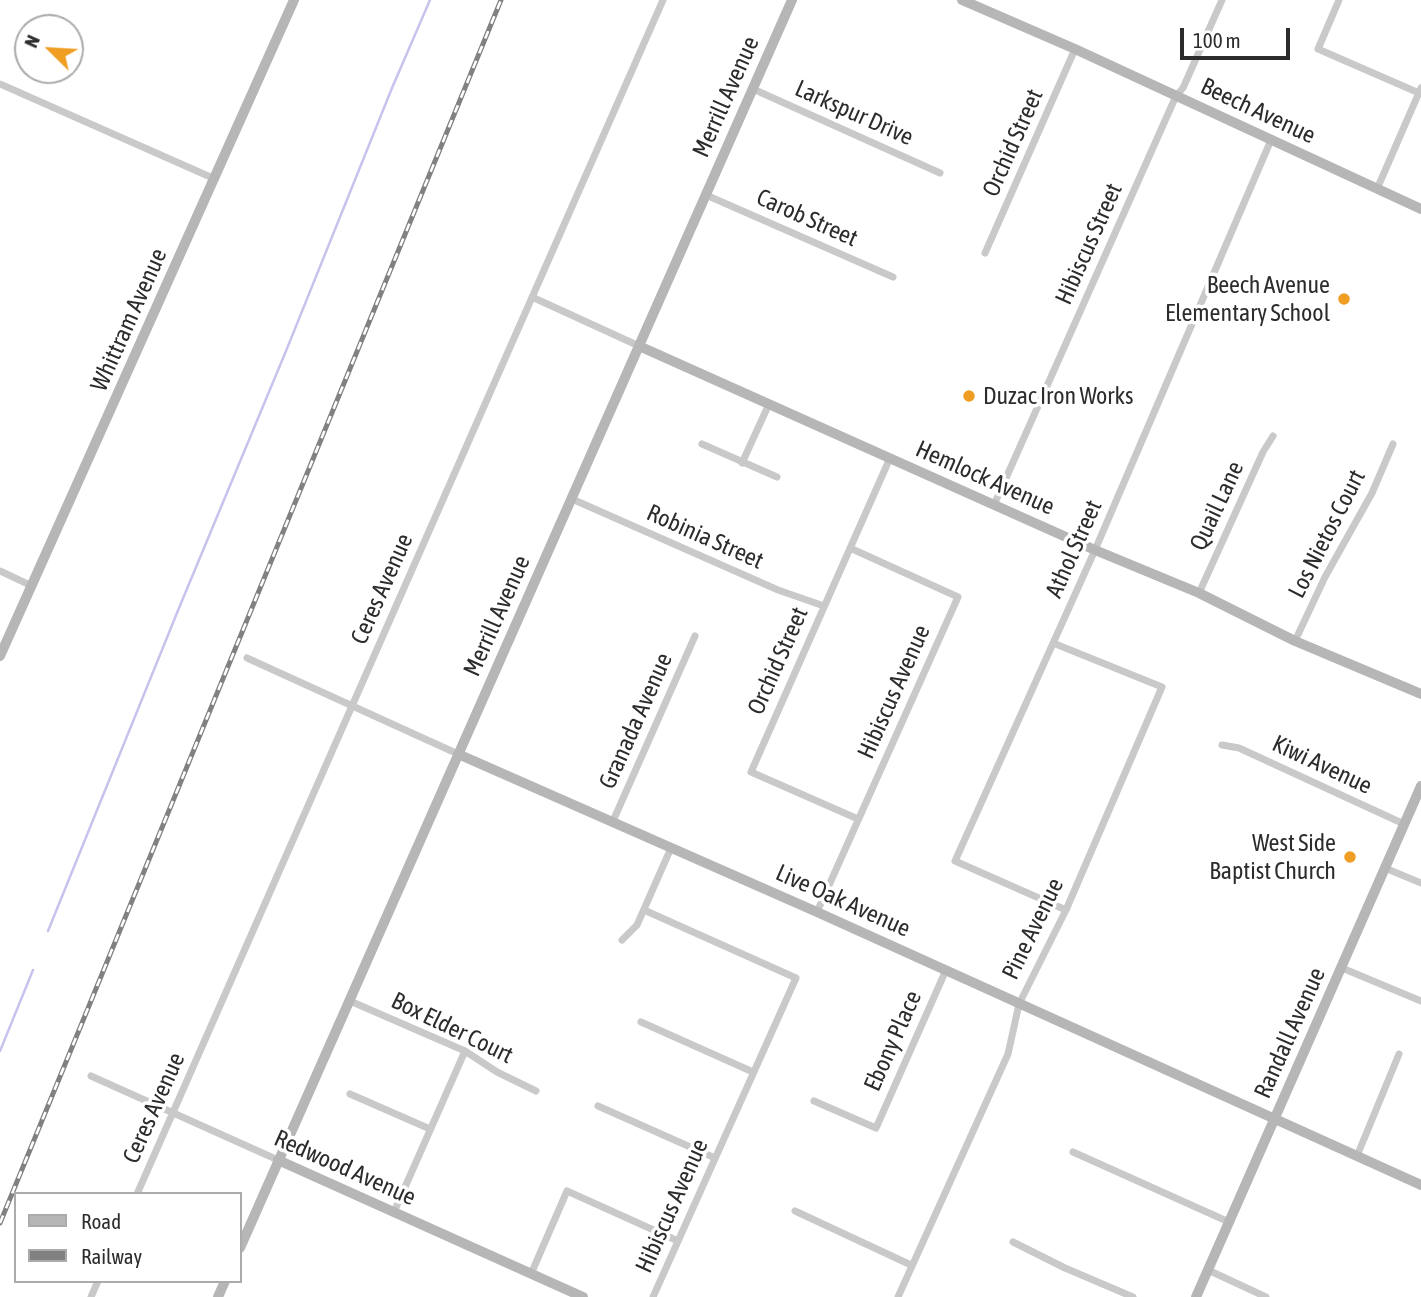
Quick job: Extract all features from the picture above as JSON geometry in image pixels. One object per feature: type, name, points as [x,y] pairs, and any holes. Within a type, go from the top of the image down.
[{"type":"street","name":"Whittram Avenue","points":[[0,656],[294,0]]},
{"type":"street","name":"Ceres Avenue","points":[[138,1192],[663,0]]},
{"type":"street","name":"Merrill Avenue","points":[[242,1243],[792,0]]},
{"type":"street","name":"Beech Avenue","points":[[962,0],[1075,49],[1421,209]]},
{"type":"street","name":"Hibiscus Street","points":[[994,505],[1176,96],[1183,88],[1223,0]]},
{"type":"street","points":[[1339,0],[1318,49],[1420,90],[1377,189]]},
{"type":"street","name":"Orchid Street","points":[[985,253],[1075,49]]},
{"type":"street","points":[[0,84],[215,179]]},
{"type":"street","name":"Larkspur Drive","points":[[752,89],[940,173]]},
{"type":"street","name":"Athol Street","points":[[1066,910],[955,861],[1095,550],[1271,140]]},
{"type":"street","name":"Carob Street","points":[[706,195],[893,277]]},
{"type":"street","name":"Hemlock Avenue","points":[[532,297],[1095,550],[1199,593],[1295,641],[1421,694]]},
{"type":"street","points":[[742,463],[769,404]]},
{"type":"street","name":"Quail Lane","points":[[1199,593],[1273,436]]},
{"type":"street","points":[[702,444],[777,477]]},
{"type":"street","name":"Los Nietos Court","points":[[1295,641],[1325,577],[1372,493],[1393,444]]},
{"type":"street","name":"Orchid Street","points":[[858,819],[751,772],[890,458]]},
{"type":"street","name":"Robinia Street","points":[[572,499],[778,590],[824,606]]},
{"type":"street","name":"Hibiscus Avenue","points":[[817,912],[958,597],[850,548]]},
{"type":"street","points":[[0,571],[32,586]]},
{"type":"street","name":"Granada Avenue","points":[[613,821],[695,636]]},
{"type":"street","name":"Pine Avenue","points":[[898,1297],[1008,1055],[1019,1003],[1066,910],[1161,687],[1053,643]]},
{"type":"street","name":"Live Oak Avenue","points":[[247,658],[1421,1185]]},
{"type":"street","name":"Kiwi Avenue","points":[[1222,745],[1239,748],[1404,824]]},
{"type":"street","name":"Randall Avenue","points":[[1196,1297],[1421,786]]},
{"type":"street","points":[[622,940],[637,925],[671,848]]},
{"type":"street","points":[[1385,868],[1421,883]]},
{"type":"street","name":"Hibiscus Avenue","points":[[644,910],[796,978],[653,1297]]},
{"type":"street","points":[[1342,968],[1421,1001]]},
{"type":"street","name":"Ebony Place","points":[[814,1101],[876,1128],[946,970]]},
{"type":"street","name":"Box Elder Court","points":[[350,1001],[465,1051],[497,1072],[536,1091]]},
{"type":"street","points":[[641,1022],[753,1072]]},
{"type":"street","points":[[394,1212],[465,1051]]},
{"type":"street","points":[[1357,1156],[1399,1054]]},
{"type":"street","name":"Redwood Avenue","points":[[92,1076],[583,1297]]},
{"type":"street","points":[[350,1094],[430,1129]]},
{"type":"street","points":[[598,1106],[715,1158]]},
{"type":"street","points":[[1073,1152],[1229,1222]]},
{"type":"street","points":[[531,1274],[567,1191],[678,1241]]},
{"type":"street","points":[[795,1211],[911,1265]]},
{"type":"street","points":[[1013,1242],[1133,1297]]},
{"type":"street","points":[[1208,1270],[1266,1297]]},
{"type":"waterway","points":[[48,931],[430,0]]},
{"type":"waterway","points":[[0,1051],[33,970]]},
{"type":"railway","points":[[0,1223],[501,0]]},
{"type":"place","name":"Beech Avenue Elementary School","points":[[1344,299]]},
{"type":"place","name":"Duzac Iron Works","points":[[969,396]]},
{"type":"place","name":"West Side Baptist Church","points":[[1350,857]]}]
